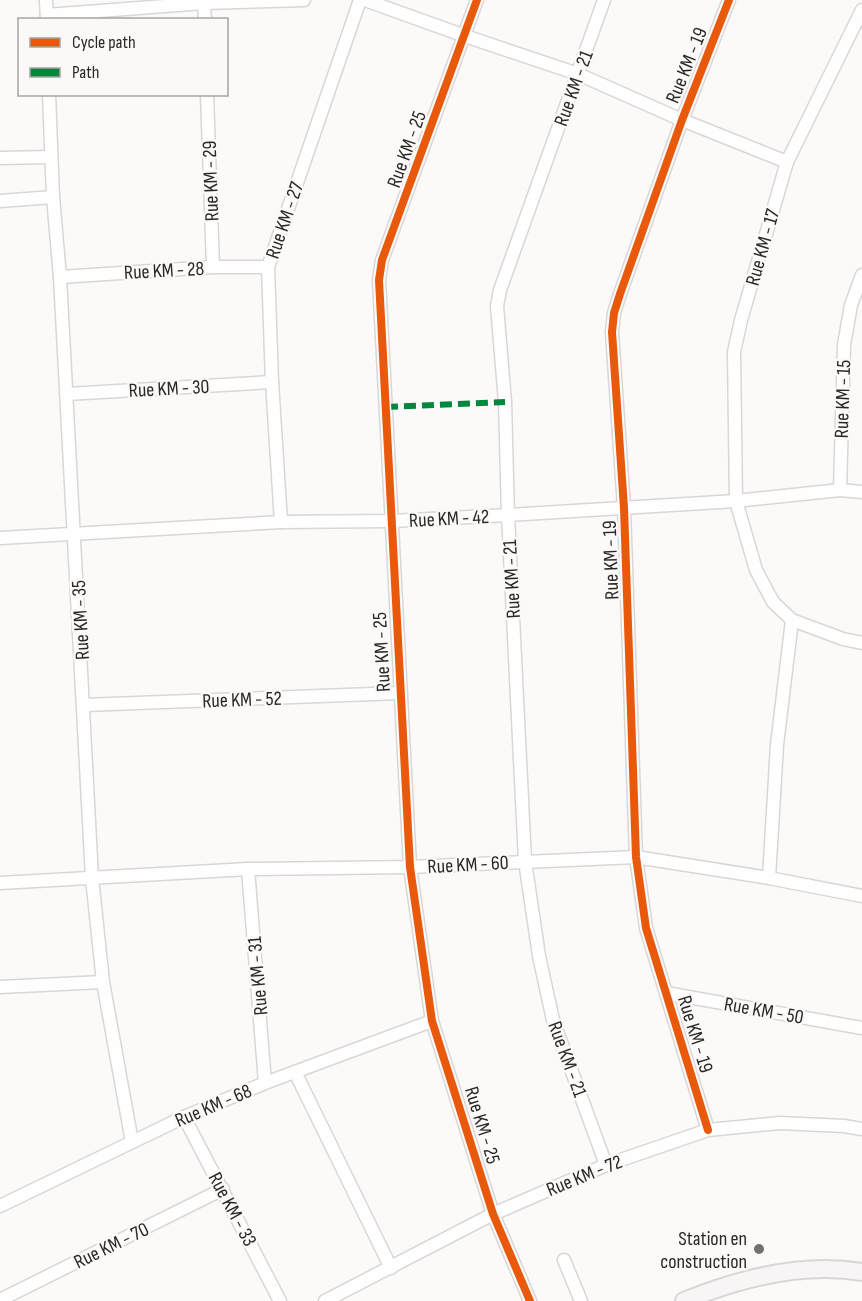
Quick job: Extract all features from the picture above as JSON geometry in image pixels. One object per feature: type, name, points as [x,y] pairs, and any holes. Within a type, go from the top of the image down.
[{"type":"main road","points":[[684,1301],[719,1287],[784,1273],[823,1269],[862,1272]]},
{"type":"street","points":[[46,0],[47,17],[204,3],[304,0]]},
{"type":"street","name":"Rue KM - 27","points":[[281,522],[272,382],[268,267],[360,0]]},
{"type":"street","points":[[365,0],[578,74],[682,120],[787,162]]},
{"type":"street","name":"Rue KM - 25","points":[[477,0],[380,270],[379,280],[399,693],[410,867],[432,1021],[493,1214],[530,1301]]},
{"type":"street","name":"Rue KM - 21","points":[[604,0],[498,297],[505,402],[508,515],[525,861],[539,956],[553,1020],[606,1164]]},
{"type":"street","name":"Rue KM - 19","points":[[708,1130],[646,928],[636,857],[624,508],[612,332],[614,314],[682,120],[729,0]]},
{"type":"street","points":[[204,3],[205,18]]},
{"type":"street","name":"Rue KM - 17","points":[[792,620],[773,602],[756,570],[736,501],[734,352],[741,320],[787,162],[862,10]]},
{"type":"street","name":"Rue KM - 35","points":[[49,96],[53,197],[60,276],[75,534],[92,878],[103,982],[132,1142]]},
{"type":"street","name":"Rue KM - 29","points":[[207,96],[213,267]]},
{"type":"street","points":[[0,158],[51,157]]},
{"type":"street","points":[[0,201],[53,197]]},
{"type":"street","name":"Rue KM - 28","points":[[60,276],[213,267],[268,267]]},
{"type":"street","name":"Rue KM - 15","points":[[840,490],[844,345],[852,305],[862,275]]},
{"type":"street","name":"Rue KM - 30","points":[[67,394],[272,382]]},
{"type":"street","name":"Rue KM - 42","points":[[0,538],[281,522],[391,521],[508,515],[736,501],[840,490],[862,492]]},
{"type":"street","points":[[769,878],[777,745],[792,620],[843,639],[862,643]]},
{"type":"street","name":"Rue KM - 52","points":[[84,705],[399,693]]},
{"type":"street","name":"Rue KM - 60","points":[[0,883],[248,869],[410,867],[636,857],[769,878],[862,896]]},
{"type":"street","name":"Rue KM - 31","points":[[248,869],[265,1083]]},
{"type":"street","points":[[0,987],[103,982]]},
{"type":"street","name":"Rue KM - 50","points":[[666,993],[862,1028]]},
{"type":"street","name":"Rue KM - 68","points":[[0,1206],[184,1117],[265,1083],[432,1021]]},
{"type":"street","points":[[295,1072],[391,1268]]},
{"type":"street","name":"Rue KM - 33","points":[[184,1117],[280,1301]]},
{"type":"street","name":"Rue KM - 72","points":[[325,1301],[493,1214],[606,1164],[708,1130],[780,1123],[862,1129]]},
{"type":"street","name":"Rue KM - 70","points":[[0,1300],[223,1189]]},
{"type":"street","points":[[564,1260],[581,1301]]},
{"type":"marked path","points":[[386,407],[505,402]]},
{"type":"cycle path","points":[[477,0],[382,260],[379,280],[410,867],[432,1021],[493,1214],[530,1301]]},
{"type":"cycle path","points":[[708,1130],[646,928],[636,857],[624,508],[612,332],[614,313],[620,294],[682,120],[729,0]]},
{"type":"place","name":"Station en construction","points":[[759,1249]]}]
